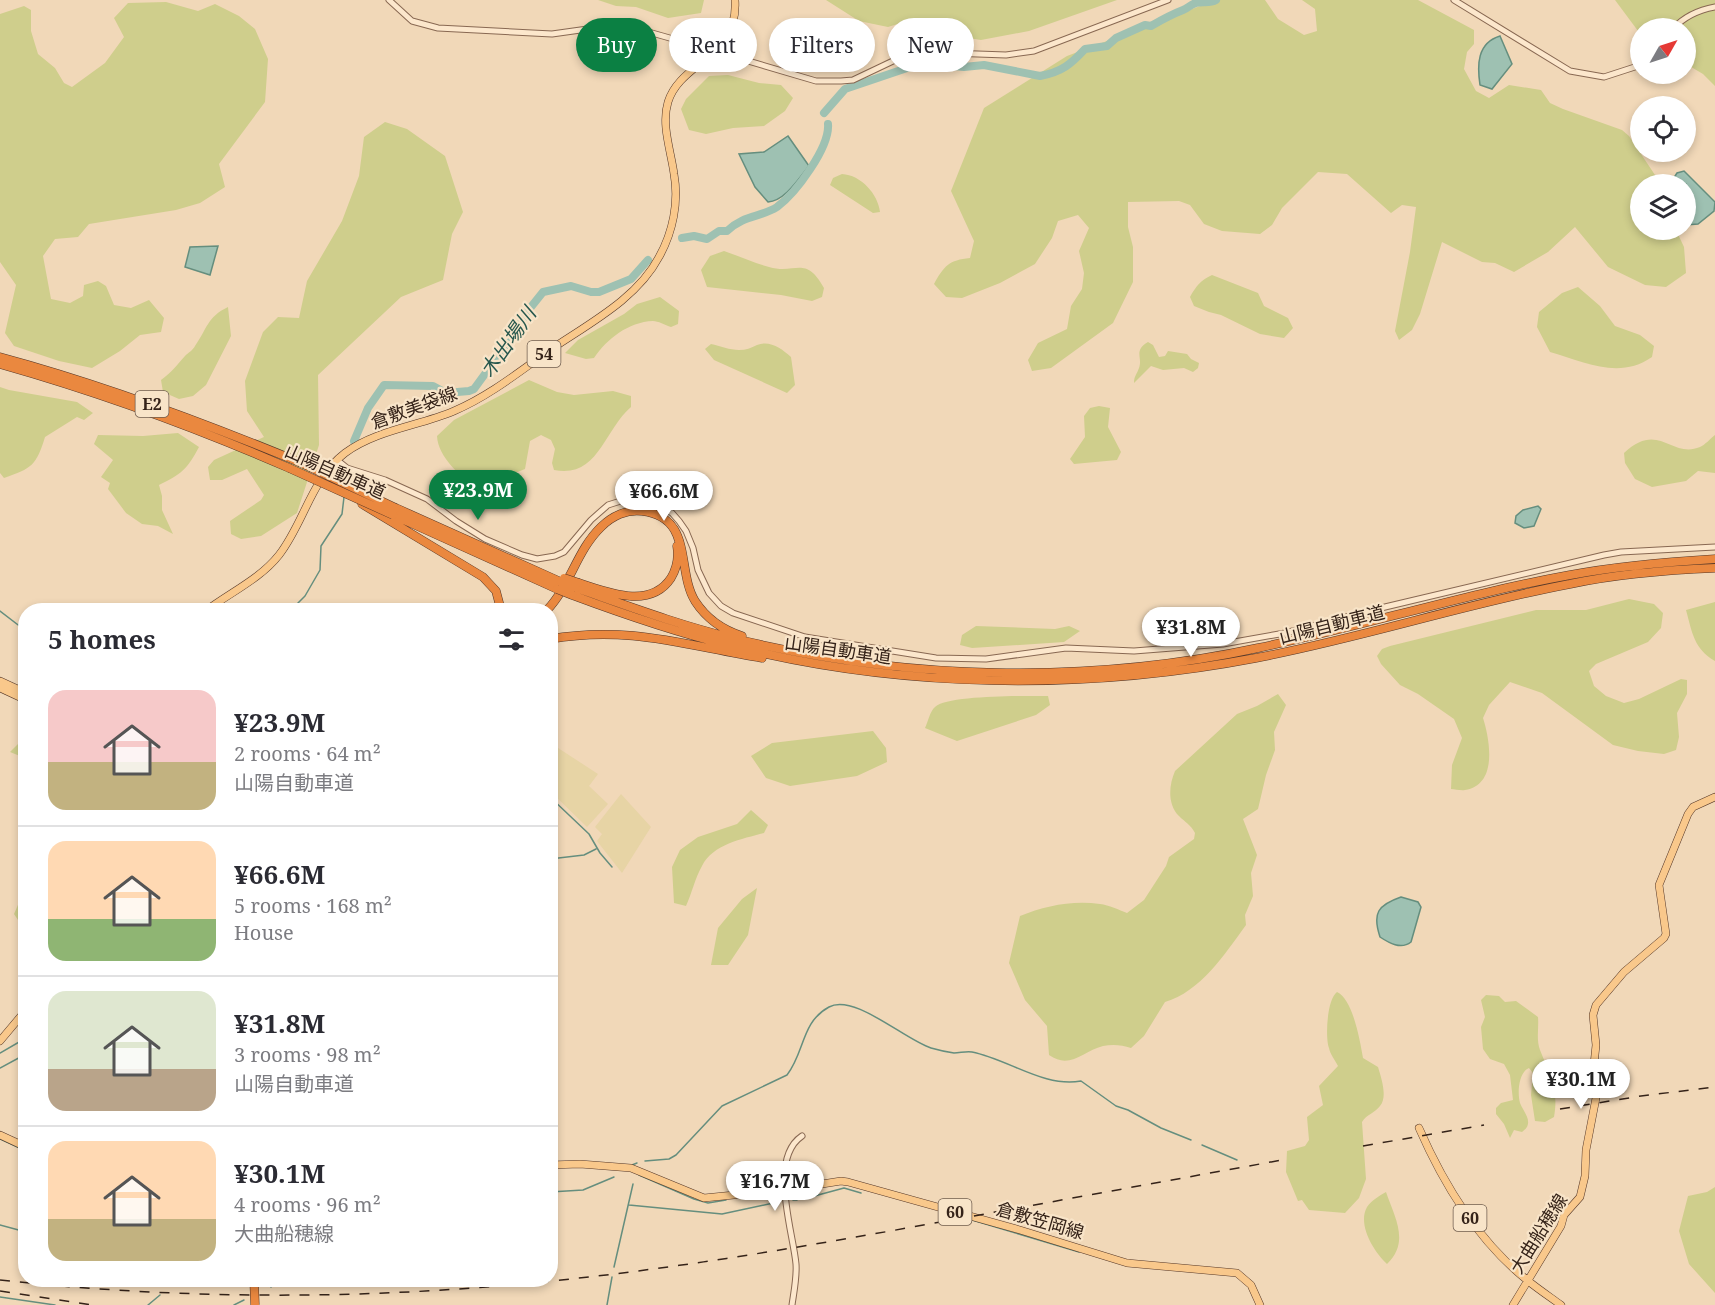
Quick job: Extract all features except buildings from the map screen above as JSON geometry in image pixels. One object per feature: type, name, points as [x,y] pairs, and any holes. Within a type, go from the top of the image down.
[{"type":"highway","name":"山陽自動車道","points":[[0,357],[72,377],[199,421],[299,462],[393,514],[486,550],[560,583]]},
{"type":"highway","name":"山陽自動車道","points":[[0,364],[141,408],[196,428],[353,497],[560,583],[682,624],[776,648],[890,666],[1004,672],[1101,669],[1185,660],[1255,649],[1568,575],[1637,565],[1715,559]]},
{"type":"highway","points":[[553,603],[561,593],[583,550],[599,528],[610,519],[623,513],[643,511],[660,516],[676,532],[682,548],[689,588],[694,600],[706,615],[731,632],[776,648]]},
{"type":"highway","points":[[393,514],[483,577],[496,591],[499,603]]},
{"type":"highway","points":[[558,604],[570,588],[593,544],[613,523],[625,517],[646,516],[664,525],[673,536],[678,555],[676,568],[669,580],[653,593],[629,596],[576,588],[560,583]]},
{"type":"highway","name":"山陽自動車道","points":[[576,588],[662,627],[728,646],[841,667],[925,677],[1003,681],[1101,679],[1258,658],[1570,584],[1639,573],[1715,568]]},
{"type":"highway","points":[[558,638],[594,633],[633,634],[759,658],[841,667]]},
{"type":"highway","points":[[254,1287],[255,1305]]},
{"type":"main road","name":"倉敷美袋線","points":[[217,603],[271,565],[285,546],[319,482],[337,460],[366,441],[442,416],[476,400],[610,308],[645,278],[660,257],[675,209],[676,185],[665,121],[668,102],[679,83],[725,40],[733,20],[735,0]]},
{"type":"main road","points":[[0,681],[18,689]]},
{"type":"main road","points":[[0,688],[18,696]]},
{"type":"main road","name":"大曲船穂線","points":[[1513,1305],[1561,1226],[1564,1215],[1580,1197],[1596,1098],[1593,1074],[1596,1045],[1593,1015],[1596,1005],[1624,972],[1664,938],[1666,934],[1659,896],[1660,879],[1688,814],[1693,807],[1715,797]]},
{"type":"main road","points":[[0,1041],[18,1020]]},
{"type":"main road","name":"60","points":[[1419,1128],[1440,1172],[1472,1222],[1491,1245],[1527,1280],[1561,1305]]},
{"type":"main road","points":[[0,1136],[18,1144]]},
{"type":"main road","name":"倉敷笠岡線","points":[[558,1165],[631,1168],[704,1198],[848,1182],[1020,1230],[1127,1263],[1237,1273],[1251,1285],[1260,1305]]},
{"type":"main road","name":"60","points":[[1542,1291],[1568,1305]]},
{"type":"street","points":[[389,0],[412,21],[438,28],[552,34],[609,26],[633,28],[816,81],[840,81],[853,80],[893,61],[921,52],[1006,55],[1034,51],[1168,0]]},
{"type":"street","points":[[1454,0],[1570,71],[1604,77],[1630,68]]},
{"type":"street","points":[[1688,18],[1695,13],[1715,7]]},
{"type":"street","points":[[337,460],[347,468],[385,480],[427,499],[485,539],[537,559],[564,552],[591,520],[608,505],[627,500],[652,501],[672,513],[679,521],[686,531],[698,570],[709,593],[721,606],[733,613],[806,637],[936,658],[986,659],[1066,648],[1134,651],[1223,644],[1285,633],[1604,555],[1715,547]]},
{"type":"street","points":[[792,1305],[796,1261],[783,1190],[783,1176],[794,1142],[802,1136]]},
{"type":"shaded area","points":[[598,0],[704,0],[701,13],[668,18],[636,7],[616,6]]},
{"type":"shaded area","points":[[826,0],[1117,0],[1029,31],[981,40],[974,39],[974,18],[887,18],[887,27],[875,24],[875,18],[854,18]]},
{"type":"shaded area","points":[[1216,0],[1265,0],[1278,19],[1304,35],[1317,31],[1315,9],[1302,0],[1418,0],[1474,30],[1474,44],[1467,52],[1464,69],[1476,91],[1489,98],[1509,85],[1541,90],[1550,103],[1622,130],[1629,136],[1630,162],[1646,162],[1654,174],[1630,174],[1630,240],[1681,240],[1684,247],[1686,273],[1666,287],[1645,285],[1608,267],[1575,227],[1548,252],[1514,272],[1495,263],[1482,262],[1442,242],[1420,314],[1412,330],[1399,340],[1395,331],[1416,207],[1402,205],[1391,213],[1347,174],[1318,172],[1282,208],[1272,225],[1260,234],[1222,231],[1204,224],[1190,205],[1179,201],[1128,202],[1128,227],[1133,247],[1133,282],[1113,323],[1051,368],[1032,371],[1028,360],[1038,343],[1067,329],[1071,306],[1082,289],[1084,273],[1079,251],[1089,228],[1078,215],[1058,221],[1052,238],[1035,264],[1000,283],[962,298],[946,297],[934,284],[952,262],[970,258],[974,241],[951,191],[984,108],[1067,56]]},
{"type":"shaded area","points":[[1615,0],[1715,0],[1715,86],[1696,70],[1696,18],[1630,18],[1630,20]]},
{"type":"shaded area","points":[[166,2],[198,11],[215,4],[239,16],[255,29],[268,59],[265,102],[219,164],[225,187],[200,203],[176,210],[89,224],[78,237],[55,239],[43,256],[51,299],[70,303],[83,296],[84,285],[98,281],[106,286],[114,305],[131,308],[149,300],[164,318],[161,332],[140,335],[120,351],[92,368],[59,361],[14,346],[5,333],[16,285],[0,262],[0,14],[24,6],[31,10],[31,31],[38,54],[55,68],[64,83],[72,87],[105,63],[124,37],[114,18],[128,3]]},
{"type":"shaded area","points":[[1500,36],[1512,64],[1492,89],[1480,85],[1480,56],[1492,39]]},
{"type":"shaded area","points":[[728,75],[759,83],[781,85],[793,98],[785,111],[764,126],[733,128],[706,134],[689,130],[681,109],[686,99],[709,76]]},
{"type":"shaded area","points":[[385,122],[407,129],[445,156],[463,212],[452,234],[443,280],[401,297],[318,375],[319,445],[297,513],[261,536],[241,539],[231,534],[230,521],[261,500],[264,495],[247,469],[222,480],[210,480],[208,467],[214,460],[264,437],[247,411],[245,381],[263,332],[278,317],[299,318],[307,281],[342,221],[359,176],[364,137]]},
{"type":"shaded area","points":[[788,136],[809,166],[786,193],[768,202],[755,187],[739,154],[764,152]]},
{"type":"shaded area","points":[[842,174],[856,178],[872,192],[880,212],[873,213],[830,185],[833,178]]},
{"type":"shaded area","points":[[1696,183],[1715,202],[1714,211],[1696,224]]},
{"type":"shaded area","points":[[218,246],[210,275],[185,267],[190,247]]},
{"type":"shaded area","points":[[724,251],[778,269],[805,269],[817,278],[824,288],[822,297],[812,301],[781,295],[707,287],[701,270],[710,256]]},
{"type":"shaded area","points":[[1212,275],[1258,293],[1264,306],[1288,318],[1293,328],[1284,338],[1260,334],[1221,315],[1194,306],[1190,297],[1192,293],[1202,281]]},
{"type":"shaded area","points":[[1578,287],[1600,306],[1615,326],[1640,335],[1654,346],[1652,357],[1640,364],[1614,368],[1589,364],[1550,352],[1537,327],[1539,312],[1562,293]]},
{"type":"shaded area","points":[[660,297],[679,311],[678,324],[671,327],[653,321],[627,328],[605,344],[594,358],[586,359],[565,353],[578,340],[637,304]]},
{"type":"shaded area","points":[[228,307],[231,336],[206,385],[193,396],[179,399],[163,392],[161,380],[193,349],[211,319]]},
{"type":"shaded area","points":[[1148,342],[1153,345],[1159,357],[1165,356],[1168,351],[1187,354],[1199,363],[1198,368],[1193,372],[1184,368],[1163,370],[1151,366],[1134,383],[1140,364],[1141,348]]},
{"type":"shaded area","points":[[711,344],[739,350],[762,344],[776,346],[791,357],[795,385],[787,393],[714,360],[705,349]]},
{"type":"shaded area","points":[[529,380],[557,392],[574,395],[613,391],[631,396],[631,407],[591,460],[581,467],[569,471],[554,470],[552,463],[555,449],[551,440],[541,435],[530,441],[525,469],[505,477],[492,489],[476,490],[446,459],[441,452],[437,436],[454,420]]},
{"type":"shaded area","points":[[0,387],[77,402],[93,413],[84,420],[77,417],[45,437],[32,465],[4,478],[0,473]]},
{"type":"shaded area","points":[[1099,406],[1110,408],[1108,427],[1121,452],[1117,460],[1074,464],[1070,459],[1085,437],[1084,416],[1090,408]]},
{"type":"shaded area","points":[[178,433],[199,447],[183,470],[159,485],[162,510],[173,534],[158,526],[142,524],[126,513],[108,489],[110,483],[101,477],[113,460],[94,444],[98,435],[143,436]]},
{"type":"shaded area","points":[[1715,435],[1715,473],[1698,471],[1686,481],[1652,487],[1635,479],[1625,463],[1624,453],[1636,444],[1647,440],[1656,440],[1690,449],[1702,446]]},
{"type":"shaded area","points":[[1538,506],[1541,509],[1534,526],[1524,528],[1515,523],[1516,516],[1523,510]]},
{"type":"shaded area","points":[[1629,599],[1654,604],[1663,613],[1661,628],[1648,642],[1596,664],[1589,671],[1594,686],[1606,696],[1624,703],[1639,699],[1681,679],[1687,680],[1687,694],[1677,713],[1679,737],[1676,750],[1664,754],[1613,745],[1542,693],[1510,682],[1489,705],[1483,718],[1488,738],[1489,760],[1483,780],[1476,786],[1465,790],[1451,789],[1452,765],[1462,738],[1454,719],[1418,694],[1400,685],[1381,664],[1377,656],[1382,649],[1536,610],[1586,610]]},
{"type":"shaded area","points":[[1715,602],[1715,661],[1698,645],[1686,610]]},
{"type":"shaded area","points":[[976,626],[1055,629],[1069,626],[1080,631],[1064,642],[972,648],[960,645],[962,635]]},
{"type":"shaded area","points":[[1278,694],[1286,705],[1274,732],[1275,750],[1258,809],[1243,819],[1257,855],[1251,873],[1253,896],[1245,915],[1246,925],[1211,971],[1189,990],[1165,1002],[1144,1036],[1131,1048],[1117,1045],[1103,1046],[1063,1061],[1049,1055],[1047,1026],[1025,1000],[1009,963],[1020,916],[1039,909],[1069,903],[1110,906],[1127,913],[1144,900],[1166,866],[1169,857],[1194,839],[1193,830],[1172,806],[1170,788],[1175,771],[1237,714]]},
{"type":"shaded area","points":[[1048,696],[1050,705],[1036,715],[957,741],[925,728],[933,709],[942,703],[971,698]]},
{"type":"shaded area","points":[[873,731],[886,748],[887,762],[857,776],[790,786],[766,778],[751,756],[772,743]]},
{"type":"shaded area","points":[[18,744],[18,755],[10,752]]},
{"type":"shaded area","points":[[558,748],[598,774],[589,786],[608,804],[587,827],[558,799]]},
{"type":"shaded area","points":[[621,794],[651,827],[622,873],[597,841],[602,834],[595,827]]},
{"type":"shaded area","points":[[751,810],[768,825],[764,833],[729,844],[713,852],[700,871],[686,906],[674,903],[672,867],[680,850],[698,837],[737,824]]},
{"type":"shaded area","points":[[757,888],[748,935],[728,965],[711,965],[718,928],[742,899]]},
{"type":"shaded area","points":[[1401,897],[1418,902],[1421,907],[1411,942],[1399,946],[1380,937],[1377,916],[1387,903]]},
{"type":"shaded area","points":[[18,905],[18,920],[14,914]]},
{"type":"shaded area","points":[[1337,992],[1343,996],[1351,1011],[1358,1031],[1363,1058],[1378,1067],[1384,1092],[1380,1106],[1362,1122],[1366,1179],[1359,1198],[1345,1213],[1309,1210],[1302,1200],[1298,1201],[1286,1172],[1287,1151],[1305,1146],[1309,1140],[1307,1117],[1323,1105],[1319,1086],[1338,1066],[1330,1050],[1327,1036],[1329,1010]]},
{"type":"shaded area","points":[[1486,995],[1499,996],[1505,1002],[1516,1001],[1538,1017],[1539,1046],[1554,1090],[1554,1117],[1545,1122],[1535,1121],[1531,1095],[1533,1073],[1529,1068],[1526,1070],[1521,1078],[1519,1093],[1528,1125],[1522,1132],[1514,1130],[1510,1138],[1504,1124],[1496,1114],[1496,1108],[1501,1103],[1513,1100],[1510,1075],[1504,1064],[1490,1059],[1483,1049],[1481,1027],[1485,1017],[1481,1000]]},
{"type":"shaded area","points":[[1715,1187],[1715,1293],[1689,1264],[1679,1231],[1688,1196],[1707,1192]]},
{"type":"shaded area","points":[[1386,1192],[1396,1220],[1399,1238],[1394,1256],[1387,1264],[1368,1238],[1364,1222],[1367,1207]]},
{"type":"waterway","name":"木出場川","points":[[824,113],[845,89],[913,66],[984,65],[1040,76],[1048,74],[1066,67],[1085,49],[1107,46],[1116,38],[1145,25],[1151,26],[1194,4],[1216,0]]},
{"type":"waterway","name":"木出場川","points":[[682,238],[694,236],[707,239],[719,231],[727,231],[739,222],[777,207],[802,181],[818,157],[824,145],[828,124]]},
{"type":"waterway","name":"木出場川","points":[[354,441],[368,408],[384,385],[433,386],[446,393],[474,389],[543,292],[571,286],[599,292],[631,279],[648,260]]},
{"type":"waterway","name":"木出場川","points":[[345,481],[346,473]]},
{"type":"waterway","name":"木出場川","points":[[298,603],[305,596],[320,570],[321,546],[342,514],[344,497]]},
{"type":"waterway","points":[[0,611],[18,625]]},
{"type":"waterway","points":[[558,805],[589,834],[600,853],[612,867]]},
{"type":"waterway","points":[[558,858],[584,855],[596,849]]},
{"type":"waterway","points":[[645,1161],[669,1159],[676,1155],[722,1106],[787,1075],[813,1021],[829,1007],[839,1004],[852,1006],[880,1019],[931,1048],[986,1056],[1053,1080],[1081,1081],[1116,1106],[1191,1140]]},
{"type":"waterway","points":[[0,1053],[18,1043]]},
{"type":"waterway","points":[[0,1068],[18,1058]]},
{"type":"waterway","points":[[0,1139],[18,1147]]},
{"type":"waterway","points":[[1202,1145],[1237,1160]]},
{"type":"waterway","points":[[632,1165],[637,1163]]},
{"type":"waterway","points":[[639,1175],[694,1199],[708,1203],[726,1200]]},
{"type":"waterway","points":[[558,1192],[583,1190],[614,1177]]},
{"type":"waterway","points":[[614,1267],[633,1184]]},
{"type":"waterway","points":[[807,1198],[844,1188],[861,1193]]},
{"type":"waterway","points":[[629,1205],[722,1214],[778,1202]]},
{"type":"waterway","points":[[962,1217],[1079,1252]]},
{"type":"waterway","points":[[0,1225],[18,1230]]},
{"type":"waterway","points":[[607,1305],[612,1277]]},
{"type":"waterway","points":[[148,1305],[160,1295]]},
{"type":"waterway","points":[[0,1297],[55,1305]]},
{"type":"waterway","points":[[234,1305],[244,1300]]},
{"type":"railway","points":[[1560,1109],[1715,1087]]},
{"type":"railway","points":[[1363,1146],[1484,1125]]},
{"type":"railway","points":[[558,1280],[656,1269],[812,1245],[1282,1160]]},
{"type":"railway","points":[[0,1280],[18,1282]]},
{"type":"railway","points":[[68,1287],[276,1295],[414,1292],[483,1287]]},
{"type":"railway","points":[[0,1291],[92,1305]]}]
